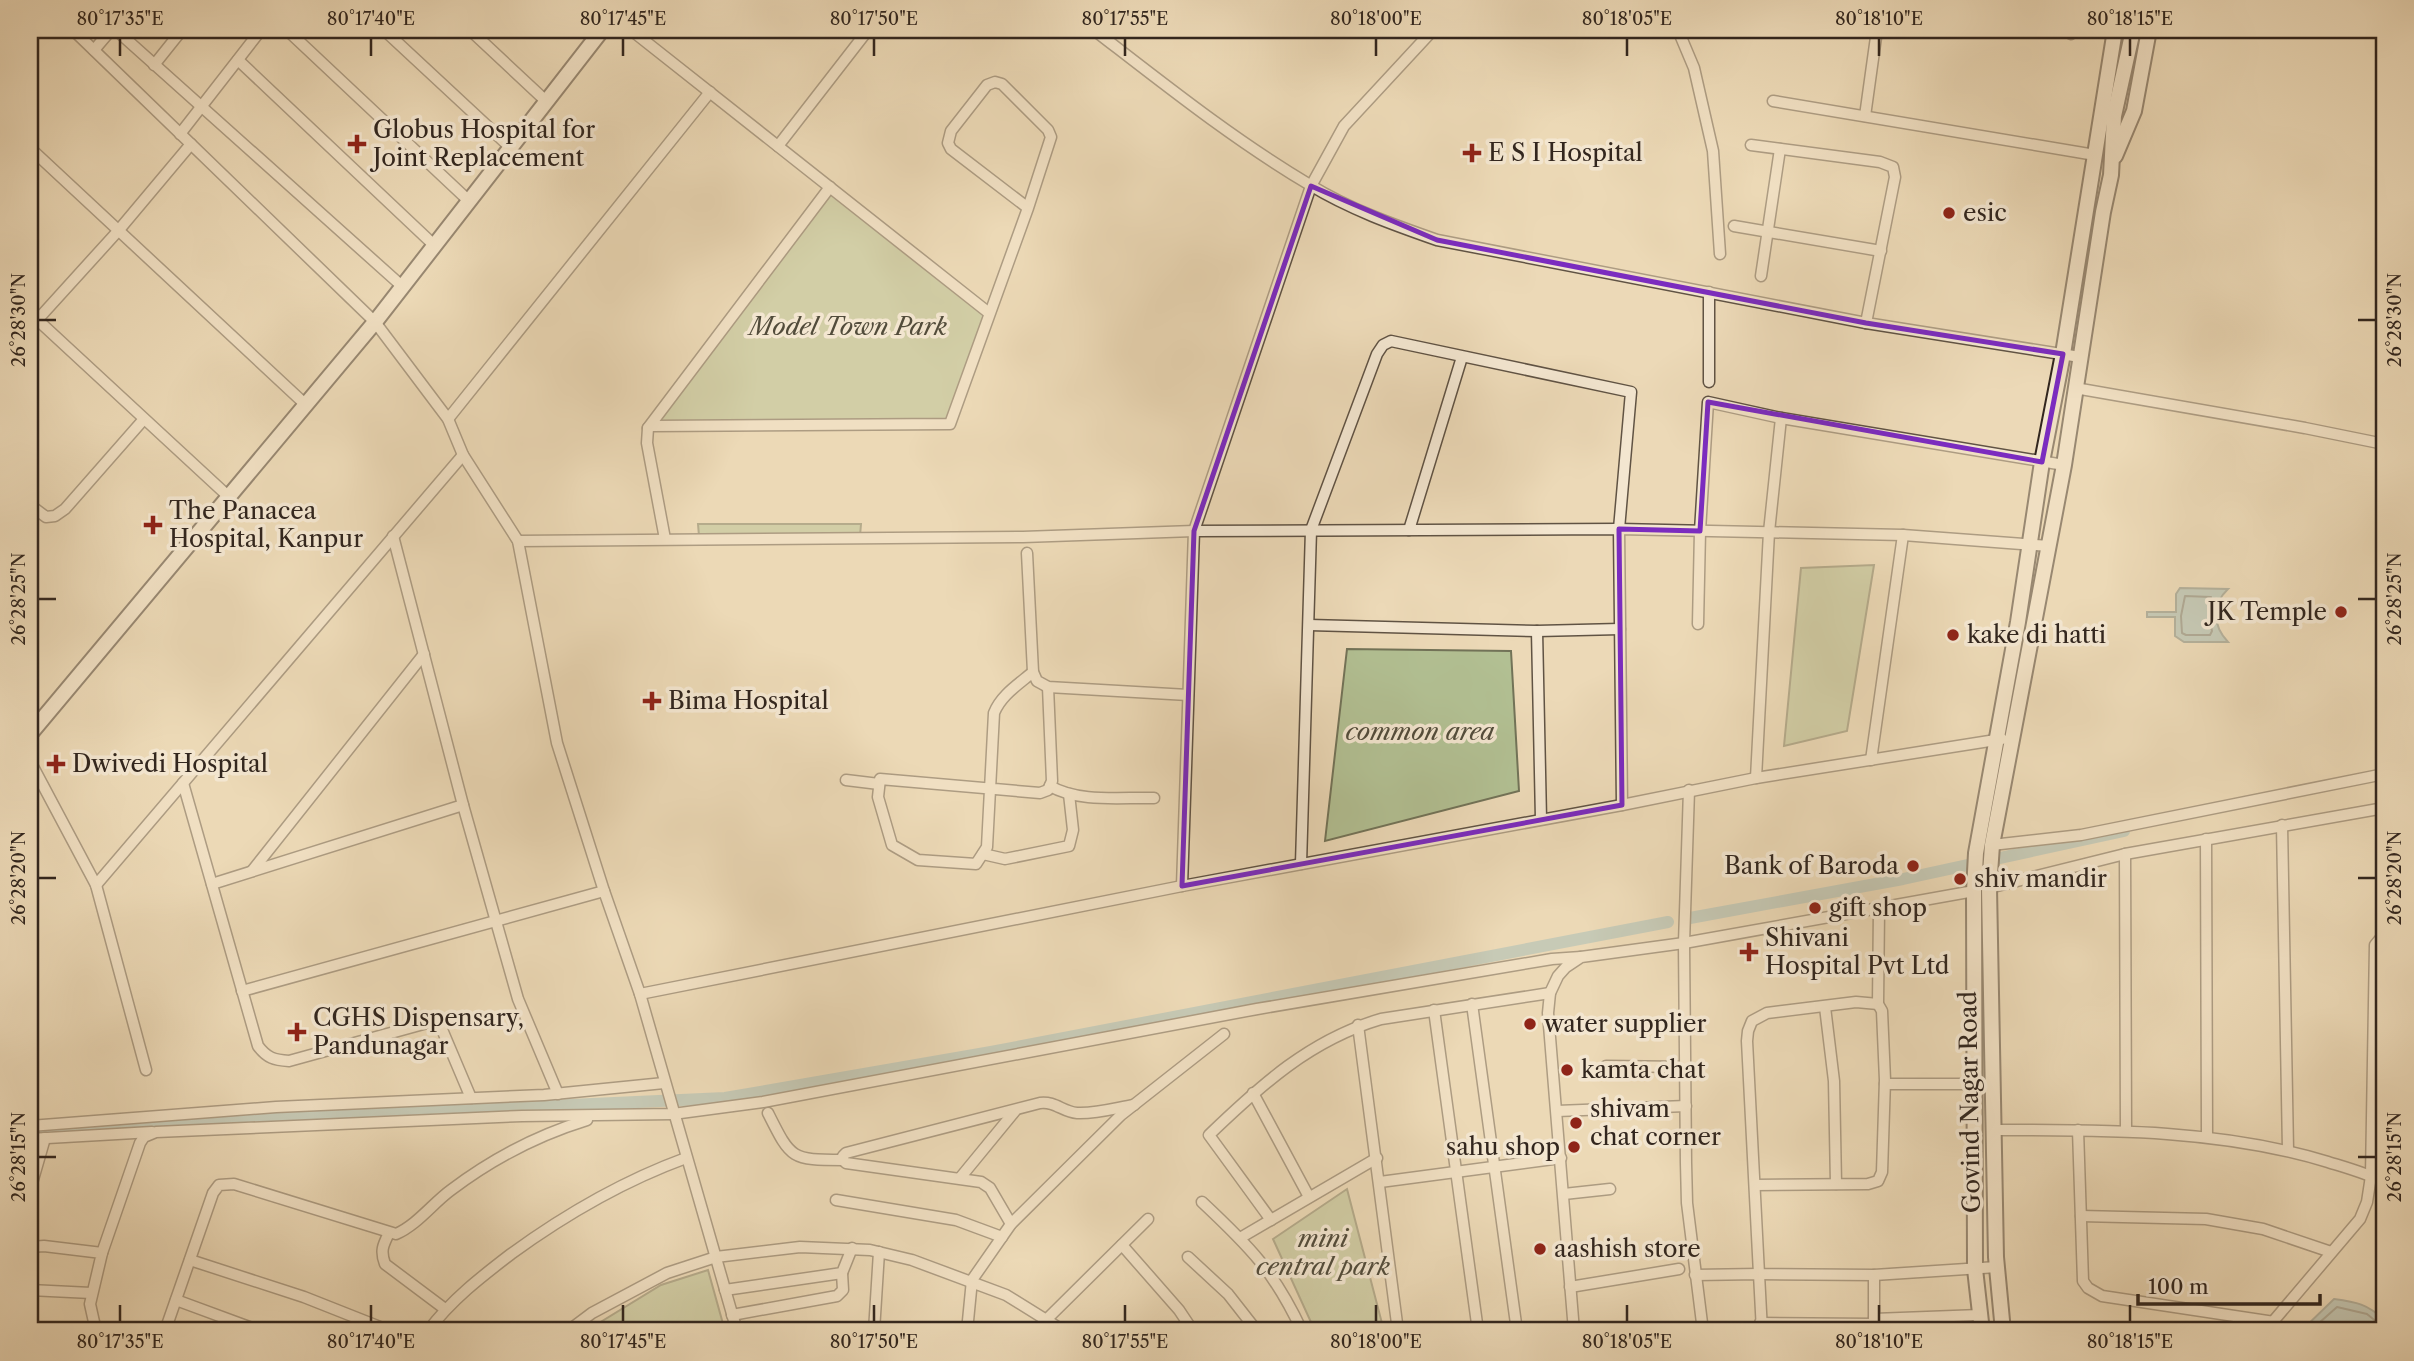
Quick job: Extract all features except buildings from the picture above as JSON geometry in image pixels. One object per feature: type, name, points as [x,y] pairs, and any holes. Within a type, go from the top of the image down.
[{"type":"main road","points":[[30,734],[375,322],[602,30]]},
{"type":"main road","name":"Govind Nagar Road","points":[[2003,1331],[1997,1267],[1981,890],[1974,875],[2115,30]]},
{"type":"main road","points":[[2111,165],[2114,116],[2133,30]]},
{"type":"main road","points":[[2111,165],[2134,111],[2150,30]]},
{"type":"main road","points":[[2095,155],[2114,116]]},
{"type":"main road","name":"Govind Nagar Road","points":[[1982,1331],[1976,1269],[1974,1084],[1981,890],[1990,872],[1992,848],[2064,465],[2111,165]]},
{"type":"street","points":[[73,30],[375,322],[448,419],[463,455],[518,541],[557,743],[640,993],[737,1331]]},
{"type":"street","points":[[94,50],[114,30],[402,287]]},
{"type":"street","points":[[154,65],[182,30]]},
{"type":"street","points":[[180,134],[261,30]]},
{"type":"street","points":[[287,30],[470,201]]},
{"type":"street","points":[[384,30],[511,148]]},
{"type":"street","points":[[470,30],[547,102]]},
{"type":"street","points":[[631,30],[989,313]]},
{"type":"street","points":[[778,146],[868,30]]},
{"type":"street","points":[[1094,30],[1199,111],[1311,186],[1384,221],[1437,240],[1866,323],[2080,357]]},
{"type":"street","points":[[1182,886],[1194,531],[1311,186],[1344,126],[1431,30]]},
{"type":"street","points":[[1678,30],[1694,68],[1713,150],[1720,254]]},
{"type":"street","points":[[1865,116],[1877,30]]},
{"type":"street","points":[[238,60],[435,246]]},
{"type":"street","points":[[648,428],[950,424],[1028,208],[1051,137],[1048,130],[1002,84],[995,82],[987,85],[951,131],[948,143],[951,149],[1028,208]]},
{"type":"street","points":[[448,419],[710,92]]},
{"type":"street","points":[[1773,101],[2095,155]]},
{"type":"street","points":[[191,144],[118,231],[32,321],[229,497]]},
{"type":"street","points":[[1751,145],[1880,162],[1893,167],[1895,177],[1866,323]]},
{"type":"street","points":[[30,148],[306,405]]},
{"type":"street","points":[[1761,276],[1780,149]]},
{"type":"street","points":[[665,539],[649,458],[648,428],[830,187]]},
{"type":"street","points":[[1734,226],[1881,251]]},
{"type":"street","points":[[1709,292],[1709,382]]},
{"type":"street","points":[[1301,864],[1311,530],[1377,354],[1383,345],[1391,341],[1631,392],[1619,529],[1622,805]]},
{"type":"street","points":[[1409,530],[1462,357]]},
{"type":"street","points":[[2075,388],[2384,444]]},
{"type":"street","points":[[1698,624],[1700,531],[1708,402],[1781,418],[2064,465]]},
{"type":"street","points":[[1756,778],[1769,532],[1781,418]]},
{"type":"street","points":[[30,505],[46,517],[55,516],[65,509],[144,419]]},
{"type":"street","points":[[96,885],[463,455]]},
{"type":"street","points":[[518,541],[1023,537],[1194,531],[1619,529],[1903,535],[2049,546]]},
{"type":"street","points":[[1871,760],[1903,535]]},
{"type":"street","points":[[393,536],[518,999],[558,1094]]},
{"type":"street","points":[[1027,553],[1033,672],[1037,681],[1048,687],[1188,695]]},
{"type":"street","points":[[1309,625],[1537,631],[1620,629]]},
{"type":"street","points":[[1537,631],[1541,819]]},
{"type":"street","points":[[252,871],[424,654]]},
{"type":"street","points":[[1033,672],[997,704],[994,713],[990,789],[987,847],[976,864],[918,860],[892,845],[878,797],[880,779],[990,789],[1040,793],[1050,786],[1052,781],[1048,687]]},
{"type":"street","points":[[640,993],[1689,790],[1997,738],[2014,740]]},
{"type":"street","points":[[30,761],[96,885],[146,1070]]},
{"type":"street","points":[[1992,848],[2100,832],[2384,774]]},
{"type":"street","points":[[846,780],[879,785]]},
{"type":"street","points":[[183,783],[258,1046],[265,1056],[289,1061],[438,1020],[471,1098]]},
{"type":"street","points":[[1050,786],[1069,794],[1154,798]]},
{"type":"street","points":[[1689,790],[1684,943],[1687,1203],[1703,1331]]},
{"type":"street","points":[[983,854],[1004,859],[1069,846],[1073,830],[1069,794]]},
{"type":"street","points":[[212,884],[464,805]]},
{"type":"street","points":[[30,1139],[522,1116],[602,1116],[763,1102],[1317,999],[1552,959],[1684,943],[1879,909],[1981,890],[2125,854],[2384,808]]},
{"type":"street","points":[[2283,825],[2288,1150]]},
{"type":"street","points":[[2206,839],[2207,1136]]},
{"type":"street","points":[[2125,854],[2126,1131]]},
{"type":"street","points":[[242,991],[604,891]]},
{"type":"street","points":[[1755,1185],[1867,1184],[1878,1181],[1882,1172],[1885,1084],[1882,1011],[1878,1004],[1879,909]]},
{"type":"street","points":[[2265,1331],[2360,1219],[2367,1202],[2371,1176],[2375,945],[2384,934]]},
{"type":"street","points":[[1574,1331],[1548,1013],[1550,993],[1558,976],[1581,957]]},
{"type":"street","points":[[1271,1220],[1209,1135],[1278,1071],[1358,1026],[1381,1019],[1550,993]]},
{"type":"street","points":[[1878,1004],[1856,1002],[1767,1013],[1752,1021],[1748,1031],[1761,1327],[1874,1325],[1980,1315]]},
{"type":"street","points":[[1472,1004],[1517,1331]]},
{"type":"street","points":[[1825,1007],[1834,1081],[1836,1184]]},
{"type":"street","points":[[1434,1010],[1478,1331]]},
{"type":"street","points":[[1358,1026],[1398,1331]]},
{"type":"street","points":[[967,1331],[972,1280],[1011,1224],[1134,1105],[1224,1034]]},
{"type":"street","points":[[1606,1066],[1685,1067]]},
{"type":"street","points":[[30,1126],[276,1107],[558,1094],[664,1083]]},
{"type":"street","points":[[1885,1084],[1974,1084]]},
{"type":"street","points":[[1253,1093],[1309,1197]]},
{"type":"street","points":[[843,1160],[846,1153],[1048,1102],[1069,1112],[1079,1113],[1134,1105]]},
{"type":"street","points":[[1557,1111],[1686,1106]]},
{"type":"street","points":[[960,1178],[1015,1111]]},
{"type":"street","points":[[768,1113],[783,1142],[797,1157],[809,1160],[843,1160],[858,1165],[981,1182],[990,1188],[1011,1224]]},
{"type":"street","points":[[165,1331],[213,1193],[219,1185],[234,1184],[389,1233],[401,1232],[438,1199],[478,1170],[517,1147],[602,1116]]},
{"type":"street","points":[[1993,1130],[2126,1131],[2207,1136],[2288,1150],[2384,1182]]},
{"type":"street","points":[[2078,1130],[2083,1280],[2088,1288],[2102,1296],[2274,1322]]},
{"type":"street","points":[[96,1331],[90,1304],[102,1253],[140,1143],[144,1137],[156,1132]]},
{"type":"street","points":[[30,1190],[45,1138]]},
{"type":"street","points":[[428,1331],[445,1309],[484,1275],[553,1223],[603,1195],[686,1158]]},
{"type":"street","points":[[1240,1238],[1377,1158]]},
{"type":"street","points":[[1380,1182],[1560,1158]]},
{"type":"street","points":[[1564,1194],[1610,1189]]},
{"type":"street","points":[[836,1200],[956,1220],[1002,1237]]},
{"type":"street","points":[[1202,1202],[1269,1270],[1286,1297],[1302,1331]]},
{"type":"street","points":[[2081,1216],[2206,1219],[2263,1229],[2331,1252]]},
{"type":"street","points":[[1046,1320],[1148,1219]]},
{"type":"street","points":[[389,1233],[381,1254],[385,1264],[445,1309]]},
{"type":"street","points":[[1122,1245],[1179,1310],[1193,1331]]},
{"type":"street","points":[[30,1247],[56,1247],[102,1253]]},
{"type":"street","points":[[568,1331],[592,1314],[667,1273],[716,1257],[800,1247],[852,1248],[912,1260],[972,1280],[1006,1295],[1064,1331]]},
{"type":"street","points":[[732,1315],[837,1296],[843,1290],[842,1273],[852,1248]]},
{"type":"street","points":[[874,1331],[879,1252]]},
{"type":"street","points":[[1188,1257],[1228,1294],[1257,1331]]},
{"type":"street","points":[[190,1260],[304,1297],[390,1331]]},
{"type":"street","points":[[1695,1275],[1874,1275],[1997,1267]]},
{"type":"street","points":[[1570,1287],[1679,1269]]},
{"type":"street","points":[[725,1290],[842,1273]]},
{"type":"street","points":[[1874,1275],[1874,1325]]},
{"type":"street","points":[[30,1290],[91,1293]]},
{"type":"street","points":[[176,1300],[260,1331]]},
{"type":"highlighted area","points":[[1311,186],[1437,240],[1866,323],[2063,354],[2042,462],[1708,402],[1700,531],[1619,529],[1622,805],[1182,886],[1194,531]]},
{"type":"green space","name":"Model Town Park","points":[[830,187],[989,313],[950,424],[652,426]]},
{"type":"green space","points":[[698,524],[861,524],[860,536],[699,536]]},
{"type":"green space","points":[[1874,565],[1847,731],[1784,746],[1801,568]]},
{"type":"green space","name":"common area","points":[[1347,649],[1511,651],[1519,791],[1325,841]]},
{"type":"green space","name":"mini central park","points":[[1347,1189],[1384,1331],[1315,1331],[1273,1239]]},
{"type":"green space","points":[[708,1270],[725,1331],[586,1331],[661,1285]]},
{"type":"water","points":[[2180,588],[2228,589],[2219,602],[2216,616],[2219,629],[2228,642],[2184,642],[2175,636],[2175,617],[2147,617],[2147,612],[2176,612],[2176,594]]},
{"type":"water","points":[[2334,1299],[2373,1310],[2384,1320],[2384,1331],[2301,1331]]},
{"type":"waterway","points":[[1690,918],[1903,879],[2124,831]]},
{"type":"waterway","points":[[44,1129],[725,1098],[991,1052],[1668,922]]},
{"type":"place","name":"Globus Hospital for Joint Replacement","points":[[357,144]]},
{"type":"place","name":"E S I Hospital","points":[[1472,153]]},
{"type":"place","name":"esic","points":[[1949,213]]},
{"type":"place","name":"The Panacea Hospital, Kanpur","points":[[153,525]]},
{"type":"place","name":"JK Temple","points":[[2341,612]]},
{"type":"place","name":"kake di hatti","points":[[1953,635]]},
{"type":"place","name":"Bima Hospital","points":[[652,701]]},
{"type":"place","name":"Dwivedi Hospital","points":[[56,764]]},
{"type":"place","name":"Bank of Baroda","points":[[1913,866]]},
{"type":"place","name":"shiv mandir","points":[[1960,879]]},
{"type":"place","name":"gift shop","points":[[1815,908]]},
{"type":"place","name":"Shivani Hospital Pvt Ltd","points":[[1749,952]]},
{"type":"place","name":"water supplier","points":[[1530,1024]]},
{"type":"place","name":"CGHS Dispensary, Pandunagar","points":[[297,1032]]},
{"type":"place","name":"kamta chat","points":[[1567,1070]]},
{"type":"place","name":"shivam chat corner","points":[[1576,1123]]},
{"type":"place","name":"sahu shop","points":[[1574,1147]]},
{"type":"place","name":"aashish store","points":[[1540,1249]]}]
